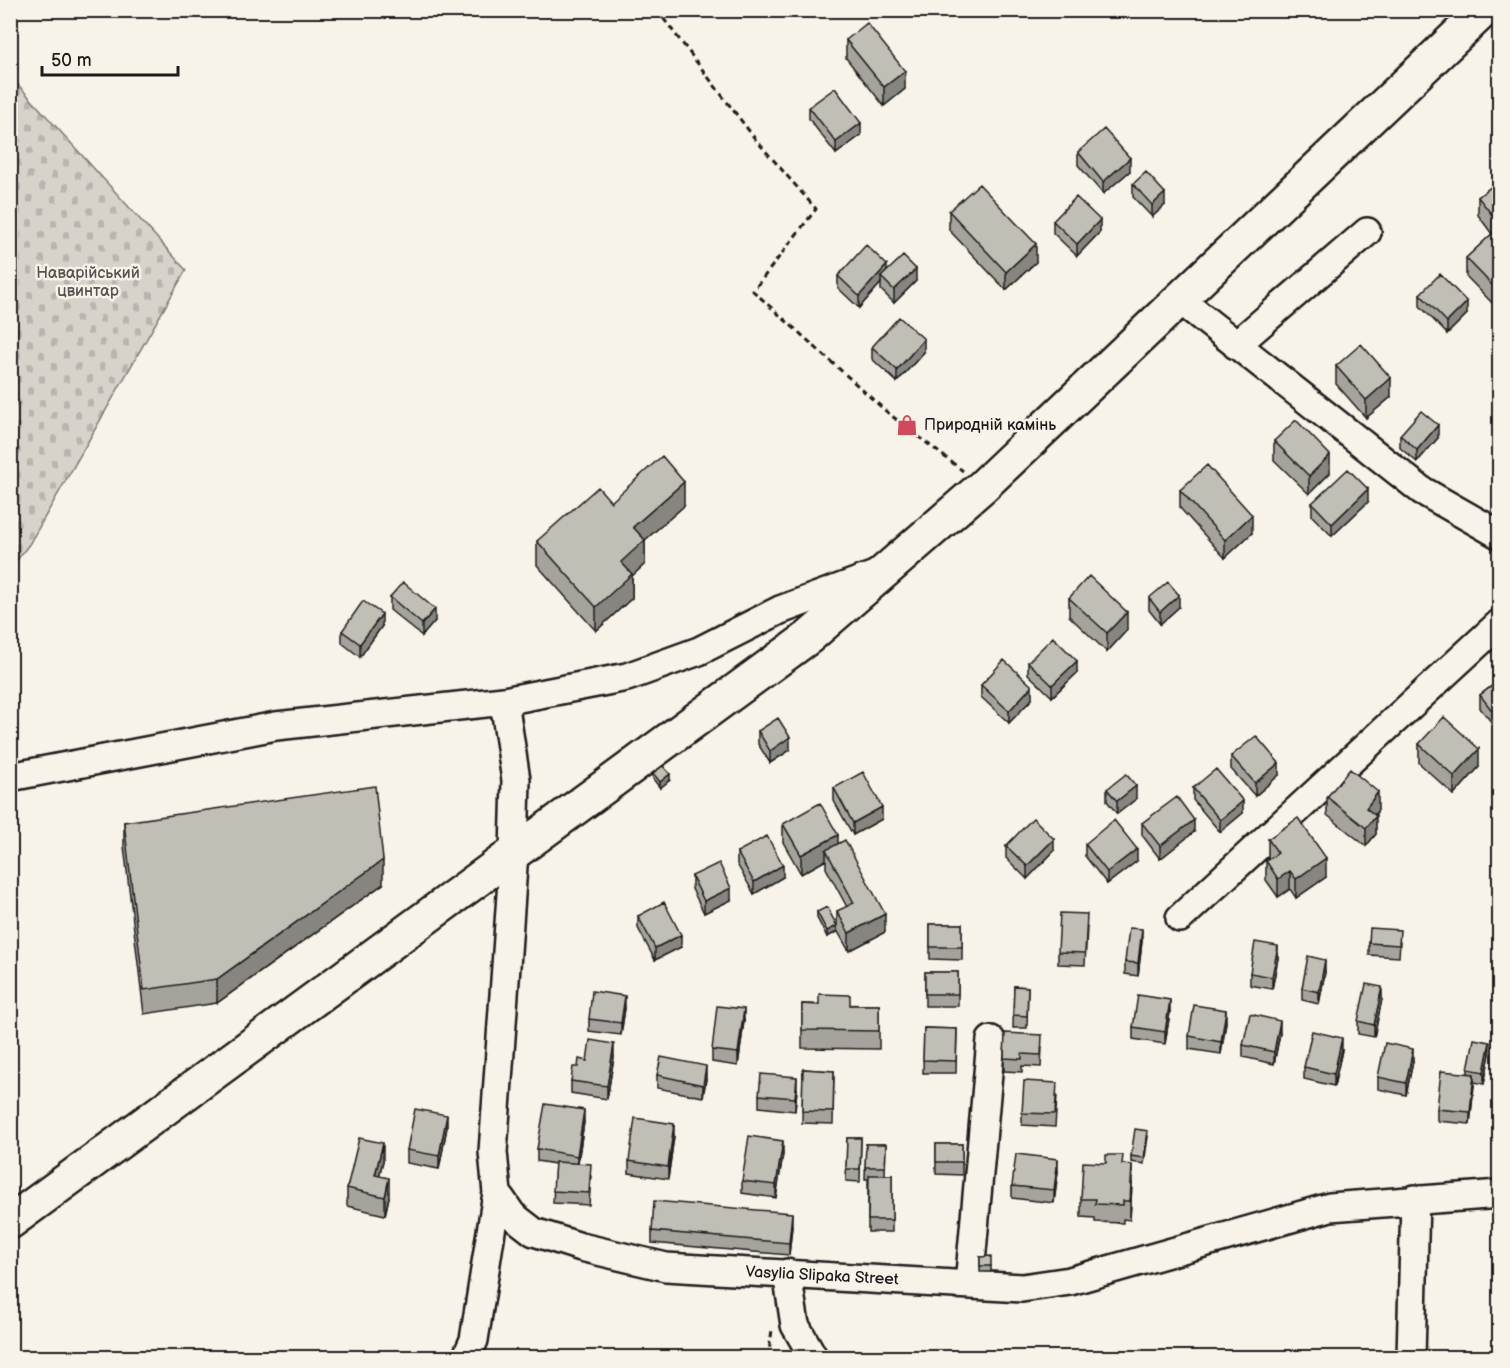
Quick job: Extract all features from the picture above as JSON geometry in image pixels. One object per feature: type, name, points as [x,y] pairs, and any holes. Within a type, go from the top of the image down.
[{"type":"main road","points":[[10,1222],[809,637],[983,486],[1484,10]]},
{"type":"street","points":[[1236,345],[1367,232]]},
{"type":"street","points":[[1180,300],[1421,490],[1500,535]]},
{"type":"street","points":[[10,777],[276,726],[504,701],[627,677],[699,651],[780,610],[887,570]]},
{"type":"street","points":[[1180,918],[1500,623]]},
{"type":"street","points":[[466,1358],[474,1340],[497,1193],[493,1152],[514,852],[516,780],[504,701]]},
{"type":"street","points":[[969,1285],[991,1040]]},
{"type":"street","name":"Vasylia Slipaka Street","points":[[497,1193],[512,1215],[534,1232],[581,1247],[666,1267],[1022,1288],[1070,1281],[1330,1207],[1500,1194]]},
{"type":"street","points":[[1411,1358],[1415,1199]]},
{"type":"street","points":[[787,1273],[795,1325],[814,1358]]},
{"type":"path","points":[[657,10],[756,140],[816,209],[753,291],[888,413],[983,486]]},
{"type":"green space","name":"Наварійський цвинтар","points":[[11,77],[186,270],[30,543],[11,568]]},
{"type":"building","points":[[867,23],[905,71],[884,87],[846,40]]},
{"type":"building","points":[[835,88],[861,123],[836,142],[809,107]]},
{"type":"building","points":[[1104,129],[1130,158],[1103,182],[1078,152]]},
{"type":"building","points":[[1146,172],[1165,193],[1152,205],[1133,184]]},
{"type":"building","points":[[1500,180],[1500,225],[1478,197]]},
{"type":"building","points":[[979,184],[1036,244],[1006,272],[949,211]]},
{"type":"building","points":[[1076,197],[1100,220],[1077,244],[1053,221]]},
{"type":"building","points":[[1497,229],[1500,232],[1500,288],[1497,290],[1466,258]]},
{"type":"building","points":[[866,245],[887,265],[859,296],[838,276]]},
{"type":"building","points":[[903,256],[916,269],[894,290],[881,277]]},
{"type":"building","points":[[1440,274],[1467,302],[1447,322],[1420,294]]},
{"type":"building","points":[[899,317],[924,339],[897,370],[872,347]]},
{"type":"building","points":[[1361,344],[1391,378],[1366,400],[1336,366]]},
{"type":"building","points":[[1421,411],[1438,425],[1417,450],[1400,435]]},
{"type":"building","points":[[1296,420],[1330,455],[1309,476],[1274,441]]},
{"type":"building","points":[[662,456],[684,482],[633,527],[645,540],[621,562],[632,574],[596,607],[537,541],[598,487],[611,502]]},
{"type":"building","points":[[1207,465],[1252,515],[1225,540],[1180,490]]},
{"type":"building","points":[[1348,469],[1368,489],[1332,524],[1312,503]]},
{"type":"building","points":[[1089,576],[1127,612],[1107,633],[1069,598]]},
{"type":"building","points":[[403,582],[435,609],[422,624],[390,597]]},
{"type":"building","points":[[1168,582],[1179,595],[1160,612],[1149,598]]},
{"type":"building","points":[[363,601],[382,614],[360,644],[342,631]]},
{"type":"building","points":[[1053,637],[1077,661],[1052,685],[1028,662]]},
{"type":"building","points":[[1004,660],[1032,686],[1009,711],[981,685]]},
{"type":"building","points":[[1500,680],[1500,721],[1480,695]]},
{"type":"building","points":[[1444,717],[1479,749],[1454,776],[1419,744]]},
{"type":"building","points":[[778,718],[790,737],[770,751],[758,731]]},
{"type":"building","points":[[1256,736],[1279,763],[1255,783],[1231,756]]},
{"type":"building","points":[[663,766],[670,774],[660,782],[653,773]]},
{"type":"building","points":[[1216,769],[1243,801],[1220,820],[1193,788]]},
{"type":"building","points":[[1350,769],[1378,792],[1366,808],[1376,816],[1366,828],[1327,797]]},
{"type":"building","points":[[863,772],[882,807],[853,823],[834,788]]},
{"type":"building","points":[[1126,774],[1136,786],[1117,801],[1107,789]]},
{"type":"building","points":[[375,786],[383,860],[217,979],[144,990],[124,822]]},
{"type":"building","points":[[1177,797],[1194,820],[1160,846],[1142,823]]},
{"type":"building","points":[[820,803],[838,835],[801,855],[783,824]]},
{"type":"building","points":[[1033,818],[1054,839],[1027,866],[1006,846]]},
{"type":"building","points":[[1298,818],[1326,858],[1296,879],[1290,871],[1278,879],[1266,861],[1278,853],[1268,839]]},
{"type":"building","points":[[1114,820],[1137,849],[1107,872],[1085,844]]},
{"type":"building","points":[[767,836],[783,865],[754,882],[737,852]]},
{"type":"building","points":[[845,840],[885,914],[849,933],[837,911],[854,903],[826,850]]},
{"type":"building","points":[[719,863],[731,888],[704,901],[692,876]]},
{"type":"building","points":[[664,902],[681,935],[655,948],[638,916]]},
{"type":"building","points":[[827,907],[837,926],[827,931],[817,912]]},
{"type":"building","points":[[1060,913],[1087,914],[1085,953],[1058,952]]},
{"type":"building","points":[[930,924],[962,924],[962,947],[930,947]]},
{"type":"building","points":[[1129,928],[1142,929],[1138,963],[1125,962]]},
{"type":"building","points":[[1370,928],[1400,930],[1399,945],[1369,943]]},
{"type":"building","points":[[1255,942],[1278,946],[1272,977],[1250,973]]},
{"type":"building","points":[[1308,956],[1325,960],[1319,992],[1302,988]]},
{"type":"building","points":[[925,972],[958,972],[958,994],[925,994]]},
{"type":"building","points":[[1366,984],[1382,987],[1374,1025],[1358,1021]]},
{"type":"building","points":[[1014,986],[1028,987],[1027,1016],[1013,1015]]},
{"type":"building","points":[[592,991],[625,996],[621,1023],[589,1019]]},
{"type":"building","points":[[819,994],[850,995],[850,1005],[879,1005],[879,1031],[802,1030],[802,1004],[819,1005]]},
{"type":"building","points":[[1138,995],[1170,1000],[1165,1032],[1133,1027]]},
{"type":"building","points":[[1194,1005],[1226,1010],[1221,1042],[1189,1036]]},
{"type":"building","points":[[717,1006],[744,1009],[738,1053],[712,1050]]},
{"type":"building","points":[[1250,1014],[1280,1021],[1274,1052],[1243,1045]]},
{"type":"building","points":[[924,1028],[957,1029],[956,1061],[923,1060]]},
{"type":"building","points":[[1312,1031],[1342,1038],[1334,1074],[1304,1067]]},
{"type":"building","points":[[1005,1033],[1042,1035],[1041,1055],[1022,1054],[1022,1059],[1004,1058]]},
{"type":"building","points":[[1474,1039],[1490,1042],[1484,1072],[1468,1069]]},
{"type":"building","points":[[590,1040],[614,1044],[607,1086],[571,1081],[573,1067],[578,1067],[579,1059],[587,1061]]},
{"type":"building","points":[[1385,1043],[1413,1049],[1406,1083],[1378,1077]]},
{"type":"building","points":[[661,1057],[706,1066],[703,1085],[657,1075]]},
{"type":"building","points":[[803,1069],[834,1071],[833,1112],[802,1111]]},
{"type":"building","points":[[1441,1071],[1474,1074],[1470,1112],[1437,1109]]},
{"type":"building","points":[[761,1074],[797,1077],[795,1098],[759,1095]]},
{"type":"building","points":[[1024,1081],[1057,1083],[1055,1114],[1022,1113]]},
{"type":"building","points":[[545,1104],[584,1110],[577,1156],[537,1149]]},
{"type":"building","points":[[415,1109],[447,1115],[439,1156],[407,1150]]},
{"type":"building","points":[[635,1118],[674,1124],[668,1167],[629,1161]]},
{"type":"building","points":[[1135,1129],[1148,1131],[1144,1158],[1131,1156]]},
{"type":"building","points":[[749,1136],[783,1141],[776,1185],[742,1181]]},
{"type":"building","points":[[359,1138],[383,1143],[375,1175],[389,1178],[385,1197],[347,1188]]},
{"type":"building","points":[[847,1138],[861,1138],[860,1169],[846,1169]]},
{"type":"building","points":[[866,1144],[886,1144],[885,1167],[865,1167]]},
{"type":"building","points":[[936,1144],[962,1144],[962,1162],[936,1162]]},
{"type":"building","points":[[1016,1154],[1058,1159],[1054,1190],[1012,1186]]},
{"type":"building","points":[[1106,1155],[1123,1155],[1122,1164],[1132,1165],[1130,1201],[1123,1201],[1123,1205],[1095,1204],[1096,1199],[1081,1199],[1083,1162],[1106,1163]]},
{"type":"building","points":[[555,1162],[591,1164],[589,1193],[553,1191]]},
{"type":"building","points":[[869,1175],[892,1175],[892,1220],[868,1220]]},
{"type":"building","points":[[654,1201],[792,1213],[789,1243],[652,1231]]},
{"type":"building","points":[[991,1256],[991,1266],[980,1266],[980,1257]]},
{"type":"building","points":[[281,1355],[298,1357],[298,1358],[280,1358]]},
{"type":"place","name":"Природній камінь","points":[[907,425]]}]
